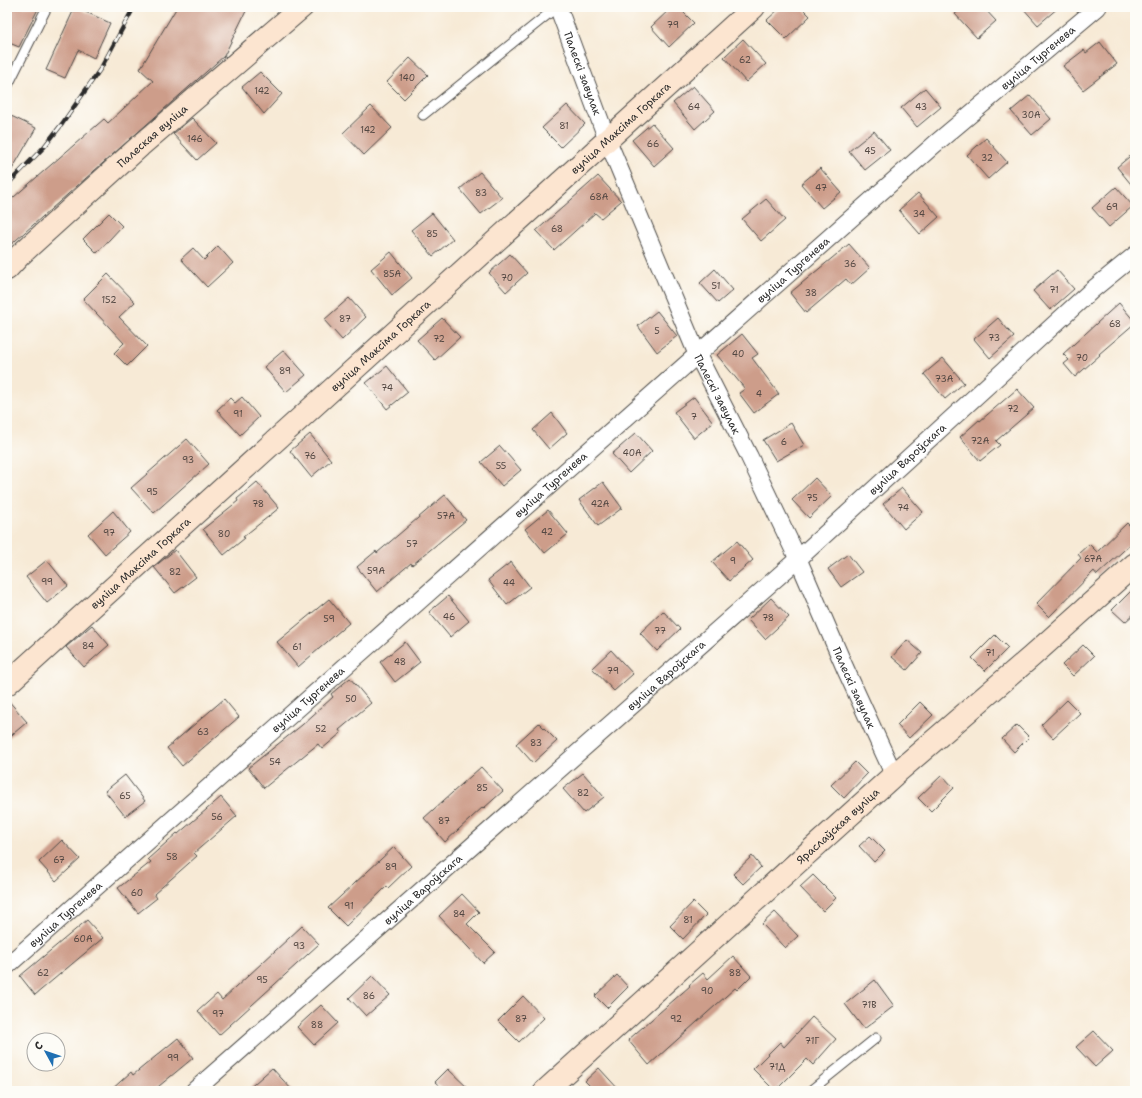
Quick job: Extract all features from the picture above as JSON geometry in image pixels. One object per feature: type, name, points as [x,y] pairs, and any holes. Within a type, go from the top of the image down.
[{"type":"street","name":"Палеская вуліца","points":[[7,269],[20,255],[140,146],[302,7]]},
{"type":"street","name":"Палескі завулак","points":[[557,7],[607,139],[698,354],[798,559],[845,668],[894,775]]},
{"type":"street","name":"вуліца Максіма Горкага","points":[[7,684],[754,7]]},
{"type":"street","name":"вуліца Тургенева","points":[[7,966],[935,144],[1098,7]]},
{"type":"street","name":"вуліца Вароўскага","points":[[194,1091],[798,559],[1092,290],[1135,255]]},
{"type":"street","name":"Яраслаўская вуліца","points":[[545,1091],[894,775],[1031,657],[1135,564]]},
{"type":"lane","points":[[7,87],[46,7]]},
{"type":"lane","points":[[423,115],[557,7]]},
{"type":"lane","points":[[810,1091],[876,1038]]},
{"type":"building","points":[[7,7],[39,7],[19,47],[7,42]]},
{"type":"building","points":[[75,7],[110,23],[94,58],[78,50],[65,78],[46,70]]},
{"type":"building","points":[[177,7],[248,7],[224,56],[7,248],[7,203],[104,119],[108,123],[153,81],[140,69]]},
{"type":"building","points":[[672,7],[678,7],[694,23],[669,47],[651,27]]},
{"type":"building","points":[[781,7],[801,7],[810,16],[786,39],[767,20]]},
{"type":"building","points":[[963,7],[983,7],[996,21],[977,38],[955,14]]},
{"type":"building","points":[[1022,7],[1059,7],[1038,25]]},
{"type":"building","points":[[743,39],[766,64],[746,82],[724,57]]},
{"type":"building","points":[[1100,42],[1117,64],[1083,90],[1063,66],[1084,50],[1086,53]]},
{"type":"building","points":[[410,58],[428,75],[404,99],[387,82]]},
{"type":"building","points":[[260,72],[282,94],[264,114],[242,87]]},
{"type":"building","points":[[693,86],[715,111],[695,129],[673,103]]},
{"type":"building","points":[[925,88],[941,107],[917,127],[901,108]]},
{"type":"building","points":[[1030,95],[1051,119],[1032,135],[1011,111]]},
{"type":"building","points":[[567,105],[585,124],[561,147],[542,128]]},
{"type":"building","points":[[371,106],[392,128],[364,155],[343,133]]},
{"type":"building","points":[[7,114],[36,128],[7,178]]},
{"type":"building","points":[[192,118],[216,143],[197,160],[173,134]]},
{"type":"building","points":[[652,123],[674,148],[654,166],[632,140]]},
{"type":"building","points":[[874,131],[890,150],[865,170],[849,151]]},
{"type":"building","points":[[986,138],[1007,162],[988,179],[967,155]]},
{"type":"building","points":[[1135,152],[1135,189],[1117,167]]},
{"type":"building","points":[[820,168],[841,192],[822,208],[801,184]]},
{"type":"building","points":[[480,172],[502,198],[481,214],[460,189]]},
{"type":"building","points":[[598,176],[621,201],[601,218],[595,213],[554,250],[536,231]]},
{"type":"building","points":[[1116,187],[1133,206],[1109,227],[1092,208]]},
{"type":"building","points":[[918,193],[939,217],[920,234],[899,210]]},
{"type":"building","points":[[766,199],[785,220],[761,241],[742,219]]},
{"type":"building","points":[[109,213],[122,226],[97,253],[83,239]]},
{"type":"building","points":[[432,213],[453,239],[433,256],[411,230]]},
{"type":"building","points":[[849,244],[870,268],[851,285],[846,279],[806,313],[790,293]]},
{"type":"building","points":[[218,246],[233,263],[207,287],[181,259],[193,248],[204,260]]},
{"type":"building","points":[[391,252],[412,278],[392,295],[371,269]]},
{"type":"building","points":[[510,254],[527,273],[506,292],[489,273]]},
{"type":"building","points":[[715,269],[733,290],[718,303],[700,283]]},
{"type":"building","points":[[1057,270],[1074,289],[1050,310],[1033,291]]},
{"type":"building","points":[[108,274],[135,302],[119,317],[147,346],[127,366],[114,353],[124,343],[83,299]]},
{"type":"building","points":[[349,298],[366,317],[342,340],[324,320]]},
{"type":"building","points":[[1119,303],[1135,323],[1075,377],[1064,364],[1069,360],[1063,354]]},
{"type":"building","points":[[657,311],[677,336],[657,352],[638,326]]},
{"type":"building","points":[[442,318],[460,337],[435,360],[417,340]]},
{"type":"building","points":[[998,318],[1014,337],[990,358],[974,339]]},
{"type":"building","points":[[742,334],[758,354],[752,358],[779,394],[754,413],[739,393],[745,389],[717,355]]},
{"type":"building","points":[[284,350],[306,375],[286,392],[264,367]]},
{"type":"building","points":[[943,358],[964,383],[945,399],[924,374]]},
{"type":"building","points":[[387,366],[408,392],[387,409],[366,383]]},
{"type":"building","points":[[1017,389],[1034,408],[996,441],[1000,445],[980,461],[960,437]]},
{"type":"building","points":[[242,397],[259,417],[240,435],[217,410],[230,398],[235,403]]},
{"type":"building","points":[[694,397],[713,422],[694,438],[674,412]]},
{"type":"building","points":[[552,413],[567,433],[549,449],[533,430]]},
{"type":"building","points":[[791,423],[804,445],[776,461],[763,440]]},
{"type":"building","points":[[636,433],[652,451],[629,473],[612,454]]},
{"type":"building","points":[[310,434],[331,460],[311,477],[290,451]]},
{"type":"building","points":[[187,439],[209,464],[154,513],[131,488]]},
{"type":"building","points":[[500,446],[521,470],[502,486],[481,462]]},
{"type":"building","points":[[815,478],[832,496],[809,518],[792,500]]},
{"type":"building","points":[[257,482],[279,508],[243,537],[245,538],[224,555],[203,529],[238,501],[237,499]]},
{"type":"building","points":[[603,482],[622,508],[598,526],[579,500]]},
{"type":"building","points":[[902,488],[923,512],[904,529],[883,504]]},
{"type":"building","points":[[445,495],[466,520],[377,592],[357,567],[376,551],[377,553]]},
{"type":"building","points":[[548,510],[568,534],[545,553],[525,529]]},
{"type":"building","points":[[113,511],[130,532],[105,554],[88,534]]},
{"type":"building","points":[[1127,523],[1135,531],[1135,540],[1097,575],[1094,571],[1049,617],[1036,604],[1081,558],[1078,554],[1089,544],[1097,552]]},
{"type":"building","points":[[737,541],[753,560],[729,581],[712,562]]},
{"type":"building","points":[[175,550],[196,577],[175,593],[154,567]]},
{"type":"building","points":[[848,554],[862,572],[841,587],[828,569]]},
{"type":"building","points":[[47,560],[68,586],[47,603],[26,577]]},
{"type":"building","points":[[511,562],[530,587],[507,605],[488,580]]},
{"type":"building","points":[[1135,587],[1135,613],[1125,622],[1112,610]]},
{"type":"building","points":[[448,596],[469,621],[450,637],[429,612]]},
{"type":"building","points":[[771,598],[789,617],[765,639],[748,620]]},
{"type":"building","points":[[329,599],[349,623],[298,667],[277,642]]},
{"type":"building","points":[[663,611],[680,629],[657,651],[640,633]]},
{"type":"building","points":[[92,625],[109,645],[84,667],[66,647]]},
{"type":"building","points":[[995,635],[1008,648],[985,671],[972,658]]},
{"type":"building","points":[[907,640],[922,653],[907,670],[892,657]]},
{"type":"building","points":[[405,642],[420,662],[395,682],[380,662]]},
{"type":"building","points":[[1083,645],[1094,656],[1073,676],[1062,665]]},
{"type":"building","points":[[611,650],[633,674],[614,691],[592,668]]},
{"type":"building","points":[[350,678],[371,703],[339,730],[341,733],[322,749],[318,744],[264,788],[248,768],[302,725],[333,697],[331,694]]},
{"type":"building","points":[[7,699],[27,722],[7,739]]},
{"type":"building","points":[[224,699],[239,717],[182,766],[167,748]]},
{"type":"building","points":[[1067,700],[1080,713],[1053,738],[1041,725]]},
{"type":"building","points":[[920,702],[933,715],[909,738],[897,725]]},
{"type":"building","points":[[539,723],[557,741],[533,763],[516,744]]},
{"type":"building","points":[[1017,725],[1029,737],[1014,752],[1002,739]]},
{"type":"building","points":[[855,762],[867,774],[844,798],[831,785]]},
{"type":"building","points":[[481,767],[503,791],[445,842],[424,818]]},
{"type":"building","points":[[583,773],[604,797],[584,813],[563,789]]},
{"type":"building","points":[[125,775],[145,801],[125,816],[105,791]]},
{"type":"building","points":[[942,775],[954,788],[931,811],[918,798]]},
{"type":"building","points":[[221,797],[237,816],[194,853],[197,856],[154,894],[157,898],[138,913],[118,888],[151,862],[148,859]]},
{"type":"building","points":[[870,836],[885,851],[874,862],[859,846]]},
{"type":"building","points":[[62,840],[80,859],[56,881],[39,862]]},
{"type":"building","points":[[394,847],[411,866],[388,888],[387,886],[346,926],[328,908]]},
{"type":"building","points":[[752,856],[761,867],[743,884],[733,874]]},
{"type":"building","points":[[813,875],[836,898],[823,911],[800,887]]},
{"type":"building","points":[[462,894],[479,912],[467,924],[495,952],[483,963],[439,916]]},
{"type":"building","points":[[693,902],[706,915],[683,939],[670,926]]},
{"type":"building","points":[[775,912],[798,936],[785,948],[762,924]]},
{"type":"building","points":[[87,920],[103,938],[35,995],[20,976]]},
{"type":"building","points":[[302,926],[319,944],[219,1035],[198,1011],[217,994],[222,1000]]},
{"type":"building","points":[[733,956],[751,976],[737,990],[735,988],[649,1065],[628,1040],[703,973],[708,979]]},
{"type":"building","points":[[617,975],[628,987],[607,1008],[595,996]]},
{"type":"building","points":[[372,976],[390,995],[366,1016],[349,998]]},
{"type":"building","points":[[875,980],[894,1006],[864,1029],[845,1004]]},
{"type":"building","points":[[523,996],[544,1018],[519,1042],[498,1021]]},
{"type":"building","points":[[321,1005],[338,1023],[314,1045],[297,1027]]},
{"type":"building","points":[[812,1017],[836,1039],[813,1065],[807,1059],[775,1091],[753,1069],[780,1042],[784,1047]]},
{"type":"building","points":[[1094,1031],[1113,1051],[1095,1067],[1076,1047]]},
{"type":"building","points":[[178,1038],[193,1058],[153,1091],[110,1091],[131,1072],[133,1075]]},
{"type":"building","points":[[272,1068],[293,1091],[246,1091]]},
{"type":"building","points":[[599,1068],[620,1091],[595,1091],[585,1081]]},
{"type":"building","points":[[448,1069],[471,1091],[445,1091],[435,1082]]},
{"type":"railway","points":[[7,185],[44,147],[62,124],[101,68],[134,7]]}]
